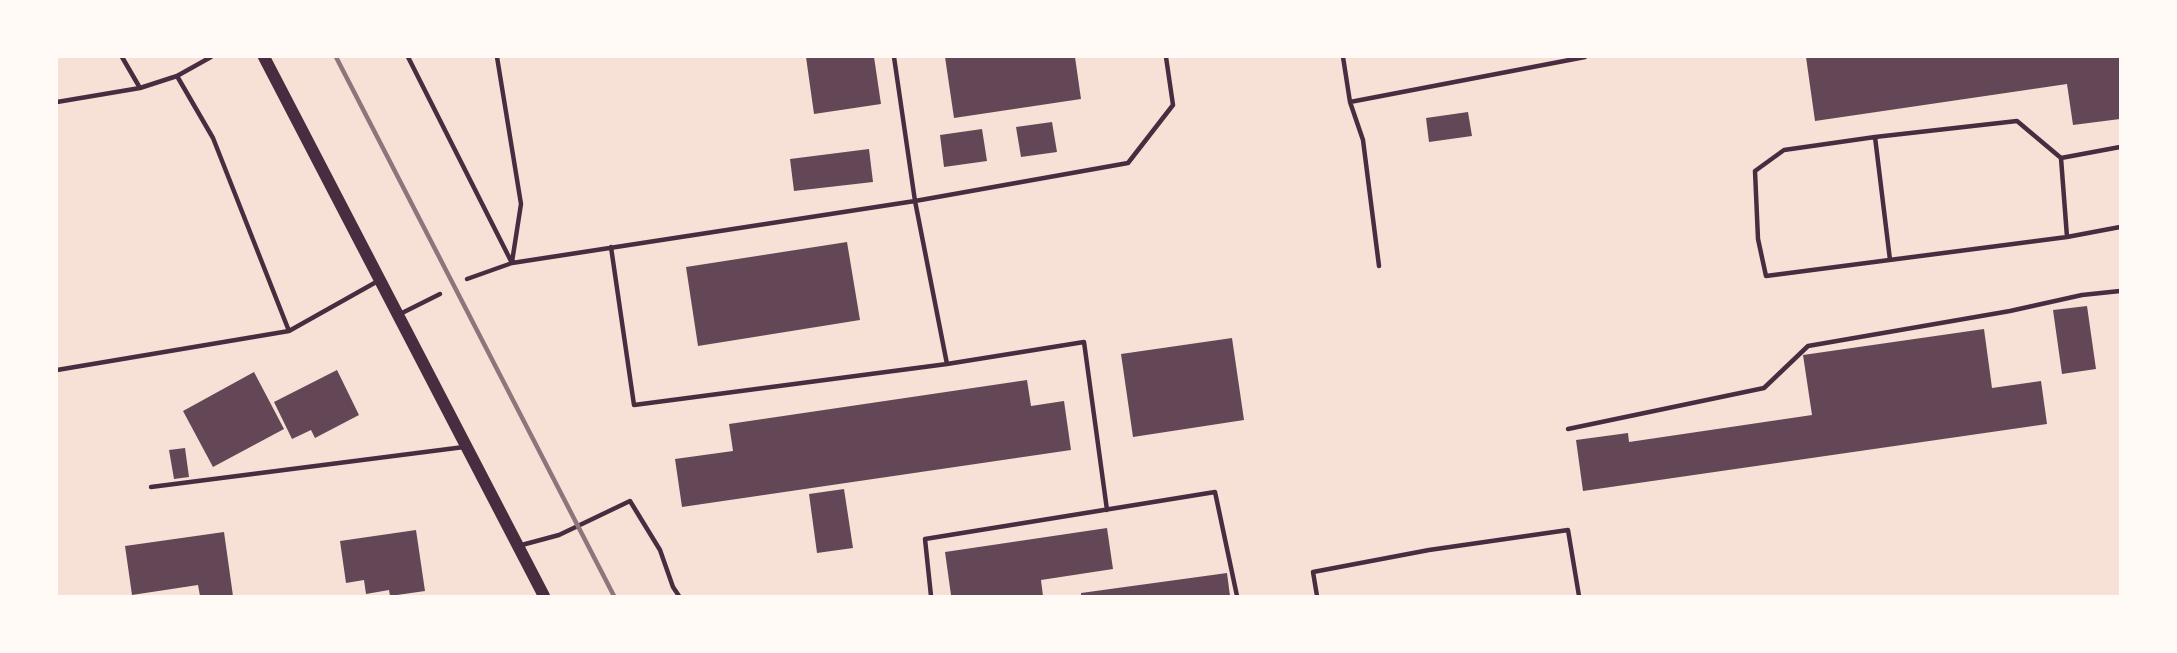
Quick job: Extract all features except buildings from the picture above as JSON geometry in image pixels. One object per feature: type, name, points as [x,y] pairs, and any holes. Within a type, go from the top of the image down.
[{"type":"main road","points":[[264,57],[544,596]]},
{"type":"lane","points":[[122,57],[140,88]]},
{"type":"lane","points":[[57,102],[140,88],[177,76],[211,57]]},
{"type":"lane","points":[[408,57],[512,263]]},
{"type":"lane","points":[[498,57],[521,204],[512,263]]},
{"type":"lane","points":[[894,57],[915,201],[947,364]]},
{"type":"lane","points":[[467,279],[512,263],[915,201],[1128,163],[1173,105],[1166,57]]},
{"type":"lane","points":[[1343,57],[1350,102],[1363,140],[1379,266]]},
{"type":"lane","points":[[1350,102],[1585,57]]},
{"type":"lane","points":[[177,76],[213,138],[289,331]]},
{"type":"lane","points":[[2067,237],[2061,158],[2017,121],[1784,150],[1755,171],[1758,239],[1766,276],[2067,237],[2120,227]]},
{"type":"lane","points":[[1875,137],[1890,260]]},
{"type":"lane","points":[[2061,158],[2120,147]]},
{"type":"lane","points":[[611,247],[634,405],[947,364],[1084,342],[1107,510]]},
{"type":"lane","points":[[57,370],[289,331],[381,280]]},
{"type":"lane","points":[[1568,429],[1764,388],[1808,346],[2010,311],[2082,295],[2120,291]]},
{"type":"lane","points":[[399,314],[440,294]]},
{"type":"lane","points":[[151,487],[467,447]]},
{"type":"lane","points":[[932,596],[925,539],[1215,492],[1237,596]]},
{"type":"lane","points":[[518,546],[559,535],[630,501],[660,550],[673,587],[679,596]]},
{"type":"lane","points":[[1317,596],[1313,572],[1429,550],[1568,530],[1579,596]]},
{"type":"railway","points":[[336,57],[614,596]]}]
